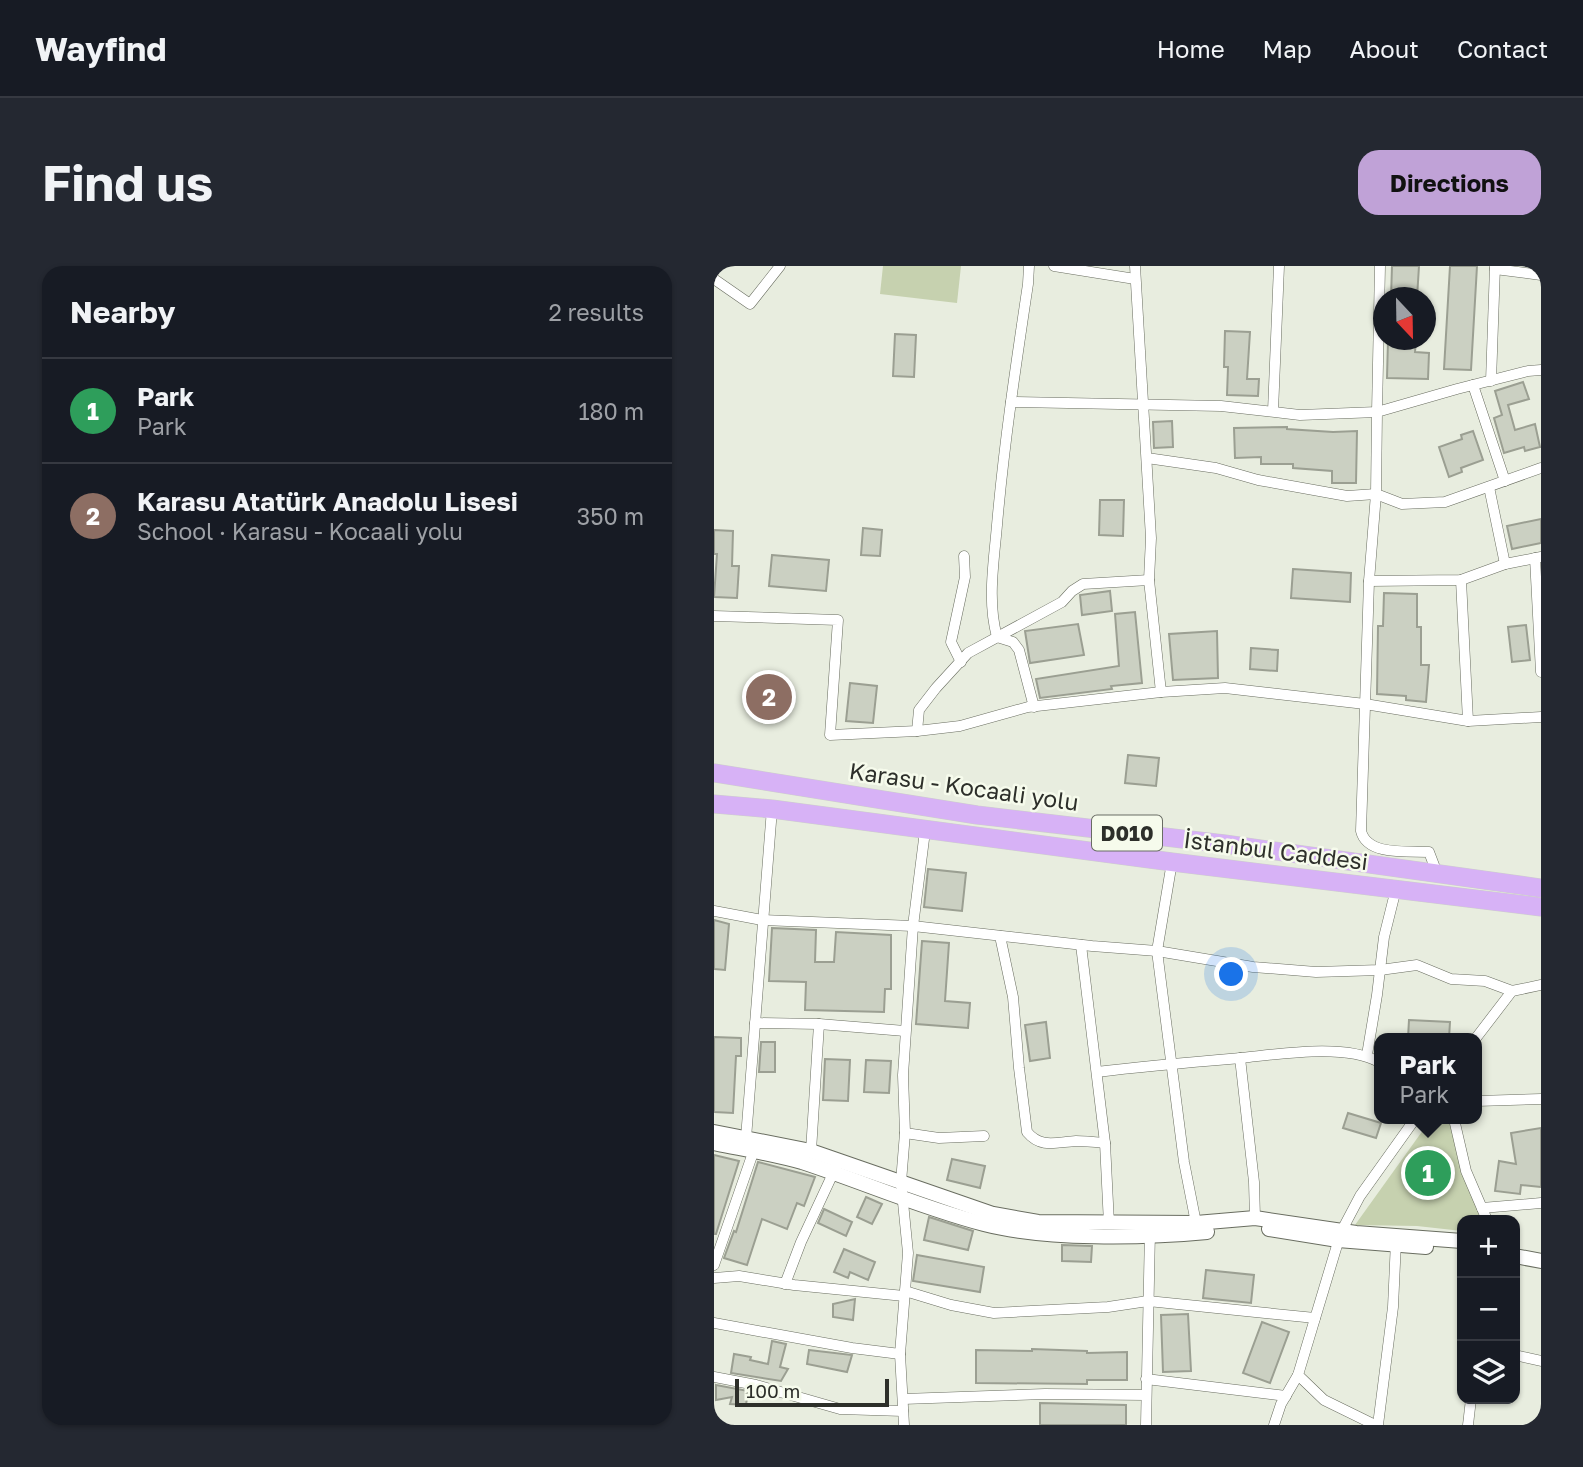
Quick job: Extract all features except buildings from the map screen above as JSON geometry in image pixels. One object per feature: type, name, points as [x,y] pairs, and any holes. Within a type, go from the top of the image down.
[{"type":"highway","name":"Karasu - Kocaali yolu","points":[[714,774],[977,816],[1225,844],[1541,888]]},
{"type":"highway","name":"İstanbul Caddesi","points":[[714,804],[772,809],[925,831],[1541,907]]},
{"type":"main road","points":[[714,1132],[753,1143],[799,1161],[836,1166],[901,1182],[993,1214],[1038,1222],[1109,1224],[1150,1229],[1255,1218],[1339,1236]]},
{"type":"main road","points":[[714,1143],[753,1143],[811,1151],[903,1199],[986,1224],[1036,1232],[1254,1227],[1396,1240],[1457,1241]]},
{"type":"main road","points":[[1396,1240],[1457,1249]]},
{"type":"main road","points":[[1520,1248],[1541,1251]]},
{"type":"main road","points":[[1520,1257],[1541,1261]]},
{"type":"street","points":[[714,279],[750,304],[780,266]]},
{"type":"street","points":[[997,637],[993,621],[992,580],[1002,471],[1029,266]]},
{"type":"street","points":[[1054,266],[1135,279]]},
{"type":"street","points":[[1135,266],[1151,538],[1149,580],[1161,692]]},
{"type":"street","points":[[1273,411],[1279,266]]},
{"type":"street","points":[[1380,266],[1376,494],[1369,582],[1361,831],[1363,839],[1370,845],[1385,849],[1429,852],[1437,873]]},
{"type":"street","points":[[1491,381],[1495,267],[1541,275]]},
{"type":"street","points":[[1011,402],[1222,406],[1300,415],[1377,412],[1528,370],[1541,370]]},
{"type":"street","points":[[1473,386],[1505,481]]},
{"type":"street","points":[[1147,458],[1216,468],[1258,480],[1347,496],[1376,494],[1402,504],[1445,502],[1541,468]]},
{"type":"street","points":[[1489,487],[1505,564]]},
{"type":"street","points":[[961,662],[951,642],[965,577],[964,556]]},
{"type":"street","points":[[1369,582],[1461,580],[1505,564],[1538,557],[1541,672]]},
{"type":"street","points":[[917,731],[919,710],[968,653],[1062,601],[1083,584],[1149,580]]},
{"type":"street","points":[[1461,580],[1468,721]]},
{"type":"street","points":[[714,616],[838,620],[830,735],[960,726],[1034,707],[1161,692],[1225,688],[1365,704],[1468,721],[1541,717]]},
{"type":"street","points":[[997,637],[1013,642],[1019,650],[1034,707]]},
{"type":"street","points":[[714,1265],[753,1143],[755,1023],[772,809]]},
{"type":"street","points":[[904,1425],[900,1354],[908,1253],[901,1182],[905,1133],[905,1031],[913,926],[925,831]]},
{"type":"street","points":[[1172,862],[1157,951],[1184,1162],[1196,1223]]},
{"type":"street","points":[[1367,1055],[1384,937],[1396,889]]},
{"type":"street","points":[[714,912],[762,920],[913,926],[1157,951],[1253,967],[1316,972],[1380,970],[1417,965],[1451,979],[1485,981],[1512,991],[1541,985]]},
{"type":"street","points":[[1000,936],[1013,997],[1018,1068],[1027,1132],[1032,1139],[1049,1145],[1073,1141],[1105,1143]]},
{"type":"street","points":[[1081,945],[1105,1143],[1109,1224]]},
{"type":"street","points":[[1480,1033],[1512,991]]},
{"type":"street","points":[[755,1023],[819,1024],[905,1031]]},
{"type":"street","points":[[811,1151],[819,1024]]},
{"type":"street","points":[[1097,1072],[1172,1062],[1309,1051],[1367,1055],[1374,1059]]},
{"type":"street","points":[[1240,1058],[1254,1182],[1255,1218]]},
{"type":"street","points":[[1482,1101],[1541,1099]]},
{"type":"street","points":[[1274,1425],[1298,1375],[1339,1236],[1360,1196],[1411,1124]]},
{"type":"street","points":[[1455,1124],[1466,1171],[1486,1215]]},
{"type":"street","points":[[905,1133],[939,1138],[984,1136]]},
{"type":"street","points":[[785,1284],[800,1242],[836,1166]]},
{"type":"street","points":[[1482,1208],[1541,1203]]},
{"type":"street","points":[[1146,1425],[1150,1229]]},
{"type":"street","points":[[1298,1375],[1324,1400],[1377,1425],[1393,1307],[1396,1240]]},
{"type":"street","points":[[714,1278],[739,1276],[785,1284],[904,1294],[994,1313],[1108,1307],[1148,1301],[1315,1318]]},
{"type":"street","points":[[714,1323],[839,1346],[900,1354]]},
{"type":"street","points":[[1520,1356],[1541,1361]]},
{"type":"street","points":[[714,1377],[756,1385],[840,1409],[903,1411]]},
{"type":"street","points":[[1146,1379],[1286,1396]]},
{"type":"street","points":[[903,1399],[1045,1394],[1146,1395]]},
{"type":"street","points":[[1468,1425],[1470,1404]]},
{"type":"green space","points":[[883,266],[961,266],[957,303],[880,294]]},
{"type":"green space","points":[[1427,1124],[1452,1124],[1482,1215],[1457,1215],[1457,1230],[1417,1226],[1355,1225]]},
{"type":"place","name":"Karasu Atatürk Anadolu Lisesi","points":[[769,697]]},
{"type":"place","name":"Park","points":[[1428,1173]]}]
